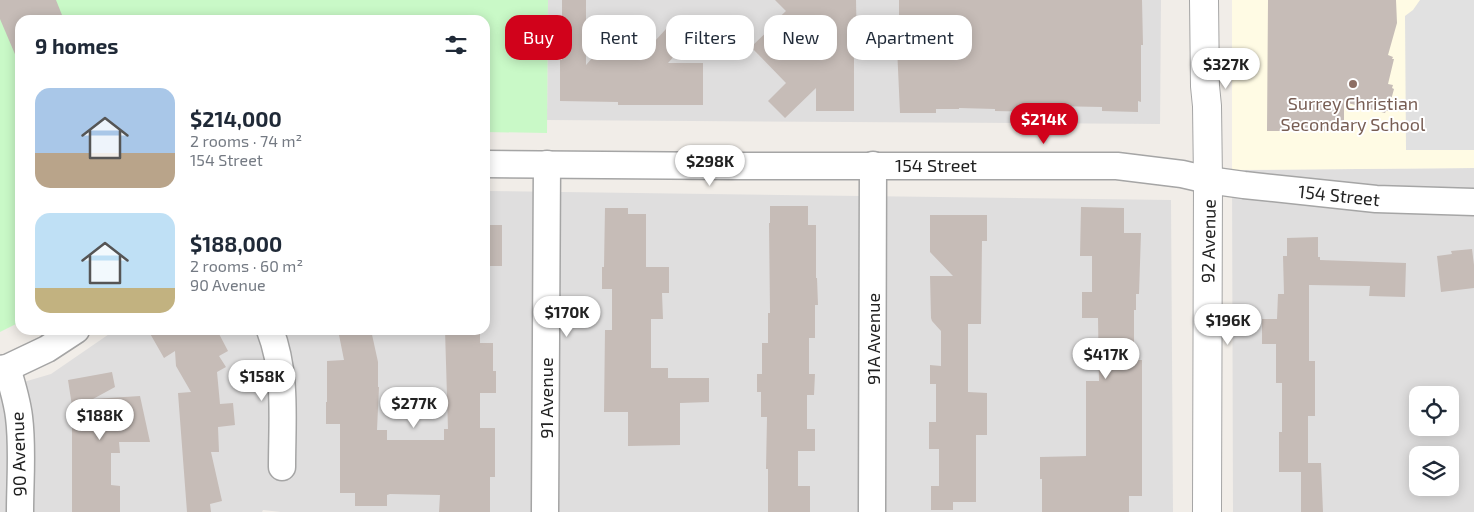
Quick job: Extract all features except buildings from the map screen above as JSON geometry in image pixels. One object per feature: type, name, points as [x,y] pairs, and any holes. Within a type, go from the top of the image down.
[{"type":"street","name":"92 Avenue","points":[[1204,0],[1208,180],[1207,512]]},
{"type":"street","name":"154 Street","points":[[490,164],[1117,166],[1182,174],[1244,185],[1376,199],[1474,202]]},
{"type":"street","name":"91 Avenue","points":[[545,512],[547,164]]},
{"type":"street","name":"91A Avenue","points":[[872,512],[873,165]]},
{"type":"street","points":[[3,369],[48,349],[69,335]]},
{"type":"street","points":[[272,335],[279,357],[281,371],[282,467]]},
{"type":"street","name":"90 Avenue","points":[[3,369],[14,393],[19,416],[21,435],[20,512]]},
{"type":"shaded area","points":[[548,0],[1161,0],[1160,124],[547,120],[548,60],[572,60],[572,15],[548,15]]},
{"type":"shaded area","name":"Surrey Christian Secondary School","points":[[1232,0],[1474,0],[1474,168],[1232,170]]},
{"type":"shaded area","points":[[1420,0],[1474,0],[1474,150],[1406,150],[1405,16],[1413,10]]},
{"type":"shaded area","points":[[1474,168],[1474,512],[1233,512],[1232,170]]},
{"type":"shaded area","points":[[490,191],[1171,200],[1173,512],[281,512],[263,510],[262,512],[0,512],[0,389],[51,374],[108,335],[490,335]]},
{"type":"green space","points":[[0,0],[548,0],[548,15],[505,15],[505,60],[548,60],[547,133],[490,132],[490,15],[15,15],[15,324],[0,332]]},
{"type":"place","name":"Surrey Christian Secondary School","points":[[1353,84]]}]
